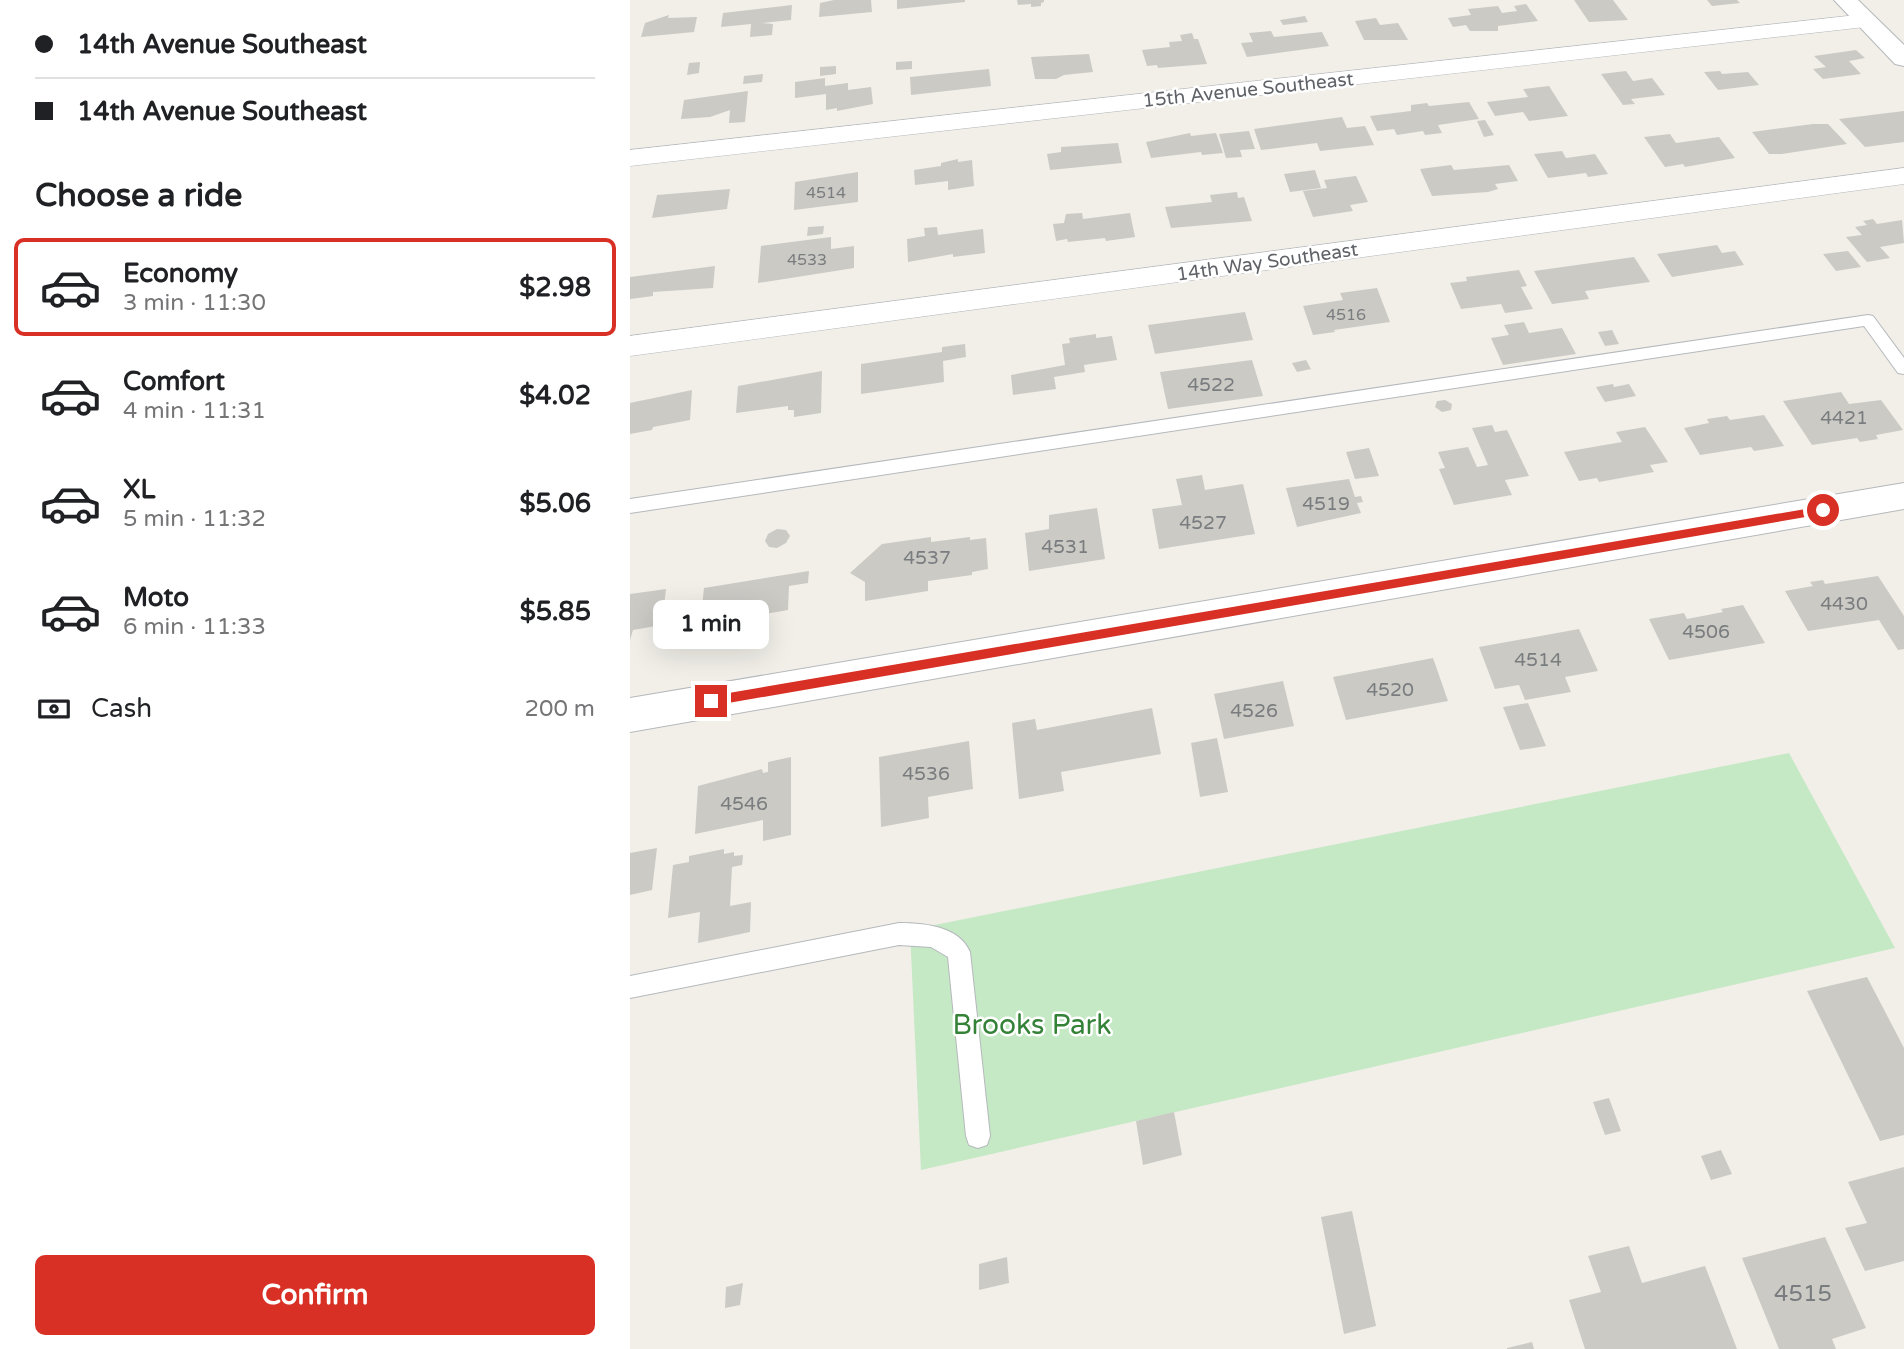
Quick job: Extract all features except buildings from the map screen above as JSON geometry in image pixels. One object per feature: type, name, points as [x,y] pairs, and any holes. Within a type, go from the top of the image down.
[{"type":"street","points":[[1845,0],[1904,58]]},
{"type":"street","name":"15th Avenue Southeast","points":[[630,158],[1866,21]]},
{"type":"street","name":"14th Way Southeast","points":[[630,346],[1904,176]]},
{"type":"street","points":[[630,715],[1904,496]]},
{"type":"lane","points":[[630,506],[1868,320],[1904,369]]},
{"type":"lane","points":[[630,987],[899,934],[927,934],[951,943],[959,952],[978,1136]]},
{"type":"green space","name":"Brooks Park","points":[[1789,753],[1895,948],[921,1170],[910,930]]},
{"type":"route","points":[[711,701],[1823,510]]}]
